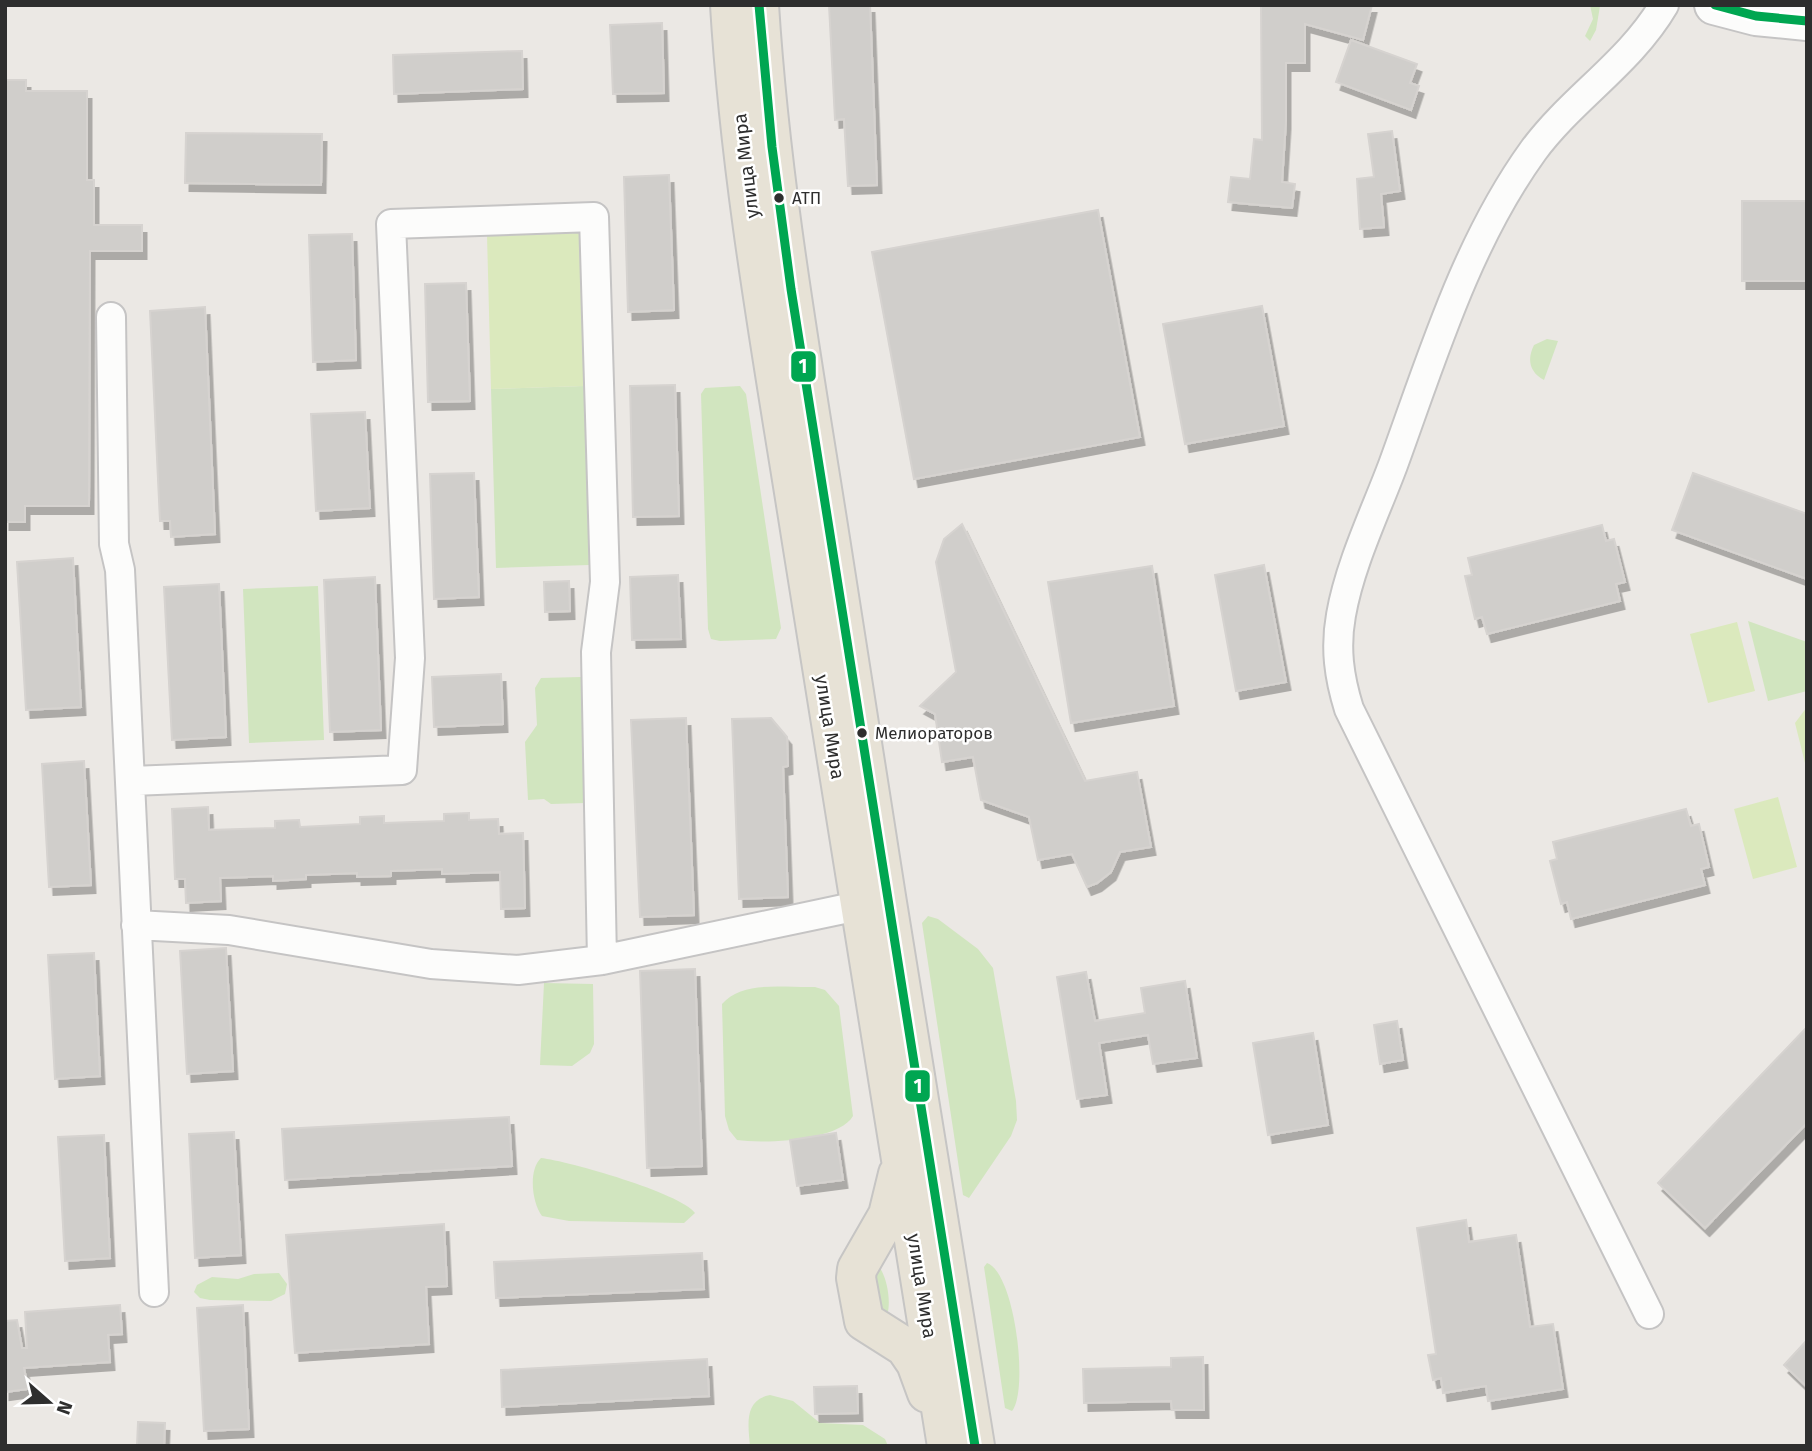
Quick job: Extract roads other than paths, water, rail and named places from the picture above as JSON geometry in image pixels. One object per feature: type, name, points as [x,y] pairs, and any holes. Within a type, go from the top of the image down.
[{"type":"main road","name":"улица Мира","points":[[730,5],[748,186],[872,904],[951,1294],[975,1446]]},
{"type":"main road","name":"улица Мира","points":[[759,5],[776,184],[872,904],[900,1155],[947,1446]]},
{"type":"main road","points":[[1714,5],[1756,16],[1807,21]]},
{"type":"main road","points":[[900,1155],[888,1215],[862,1257],[856,1278],[864,1321],[905,1347],[916,1363],[942,1446]]},
{"type":"main road","points":[[885,1333],[939,1323],[945,1315],[951,1294]]},
{"type":"street","points":[[1649,1314],[1349,709],[1338,666],[1341,615],[1349,585],[1448,316],[1490,220],[1535,149],[1632,50],[1664,5]]},
{"type":"street","points":[[132,781],[402,770],[410,658],[391,224],[594,217],[605,582],[596,652],[602,960]]},
{"type":"street","points":[[111,317],[114,544],[120,570],[132,781],[136,925],[154,1292]]},
{"type":"street","points":[[136,925],[242,931],[468,969],[542,969],[602,960],[872,904]]},
{"type":"place","name":"АТП","points":[[779,198]]},
{"type":"place","name":"Мелиораторов","points":[[862,733]]}]
